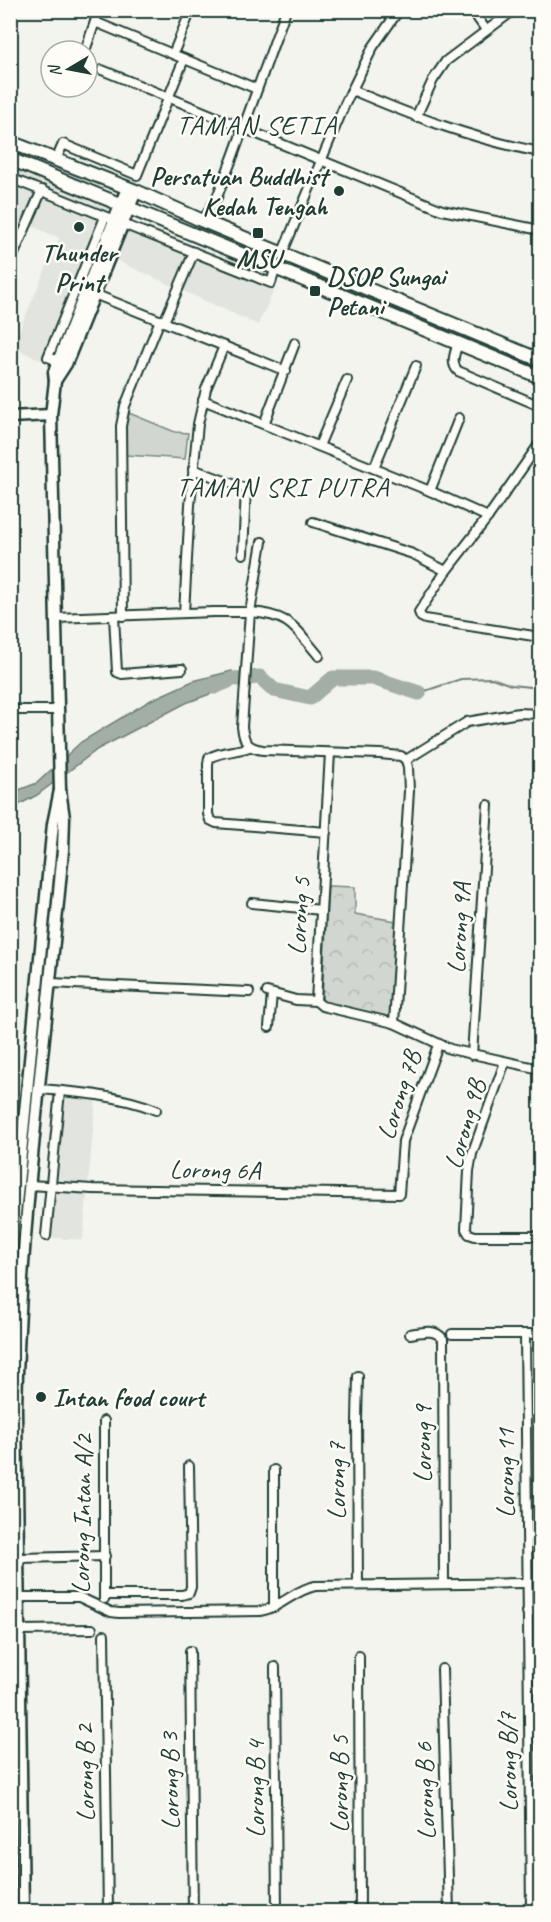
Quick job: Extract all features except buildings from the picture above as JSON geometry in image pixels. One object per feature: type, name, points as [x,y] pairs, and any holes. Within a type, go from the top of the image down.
[{"type":"main road","points":[[10,142],[540,360]]},
{"type":"main road","points":[[10,159],[540,377]]},
{"type":"main road","points":[[23,1911],[16,1783],[20,1558],[16,1409],[20,1295],[51,983],[64,818],[59,759],[51,415],[54,372],[95,256],[114,220],[125,205],[131,190]]},
{"type":"main road","points":[[55,381],[66,364],[94,294],[114,220]]},
{"type":"main road","points":[[424,328],[430,314]]},
{"type":"main road","points":[[10,417],[51,415]]},
{"type":"main road","points":[[10,1266],[14,1202],[53,824],[60,786]]},
{"type":"main road","points":[[10,1427],[16,1409]]},
{"type":"street","points":[[89,39],[99,10]]},
{"type":"street","points":[[173,54],[191,10]]},
{"type":"street","points":[[203,221],[217,197],[286,10]]},
{"type":"street","points":[[282,254],[352,90],[373,47],[399,10]]},
{"type":"street","points":[[472,10],[486,30]]},
{"type":"street","points":[[416,117],[433,80],[446,61],[514,10]]},
{"type":"street","points":[[94,22],[257,89]]},
{"type":"street","points":[[56,160],[63,144],[137,175],[184,59]]},
{"type":"street","points":[[102,70],[442,210],[540,230]]},
{"type":"street","points":[[352,90],[461,133],[540,152]]},
{"type":"street","points":[[10,178],[271,283],[276,267]]},
{"type":"street","points":[[10,263],[42,190]]},
{"type":"street","points":[[182,669],[122,674],[117,672],[121,426],[125,406],[194,252]]},
{"type":"street","points":[[94,294],[286,371]]},
{"type":"street","points":[[458,343],[453,361],[458,371],[540,406]]},
{"type":"street","points":[[264,424],[295,344]]},
{"type":"street","points":[[184,613],[198,424],[203,400],[224,346]]},
{"type":"street","points":[[374,468],[416,366]]},
{"type":"street","points":[[320,446],[347,380]]},
{"type":"street","points":[[203,400],[374,468],[488,517]]},
{"type":"street","points":[[430,491],[459,418]]},
{"type":"street","points":[[540,443],[488,517],[446,571],[419,612],[421,617],[504,633],[540,637]]},
{"type":"street","points":[[193,469],[246,489],[243,554]]},
{"type":"street","points":[[313,522],[413,554],[446,571]]},
{"type":"street","points":[[249,747],[244,741],[242,727],[245,665],[250,612],[262,542]]},
{"type":"street","points":[[56,618],[184,613],[271,614],[289,622],[319,656]]},
{"type":"street","points":[[10,710],[59,710]]},
{"type":"street","points":[[406,760],[467,722],[519,713],[540,714]]},
{"type":"street","points":[[326,832],[216,823],[210,820],[208,814],[209,758],[215,754],[249,747],[262,750],[380,754],[401,756],[406,760],[409,791],[394,1023]]},
{"type":"street","name":"Lorong 5","points":[[316,1001],[330,753]]},
{"type":"street","name":"Lorong 9A","points":[[472,1055],[488,805]]},
{"type":"street","points":[[252,903],[321,910]]},
{"type":"street","points":[[51,983],[249,992]]},
{"type":"street","points":[[268,1027],[270,993],[296,1000],[316,1001],[322,1006],[394,1023],[438,1045],[472,1055],[540,1069]]},
{"type":"street","name":"Lorong 7B","points":[[399,1194],[403,1141],[438,1045]]},
{"type":"street","name":"Lorong 9B","points":[[506,1062],[472,1154],[466,1228],[469,1234],[475,1236],[540,1236]]},
{"type":"street","points":[[40,1089],[101,1096],[156,1110]]},
{"type":"street","points":[[46,1236],[60,1091]]},
{"type":"street","name":"Lorong 6A","points":[[30,1185],[50,1188],[399,1194]]},
{"type":"street","points":[[452,1334],[540,1335],[540,1323]]},
{"type":"street","name":"Lorong 9","points":[[410,1334],[430,1332],[440,1334],[443,1339],[444,1584]]},
{"type":"street","name":"Lorong 11","points":[[525,1335],[527,1612]]},
{"type":"street","name":"Lorong 7","points":[[358,1376],[358,1585]]},
{"type":"street","name":"Lorong Intan A/2","points":[[102,1608],[105,1595],[104,1420]]},
{"type":"street","points":[[105,1595],[182,1595],[189,1593],[191,1587],[189,1466]]},
{"type":"street","points":[[274,1470],[274,1607]]},
{"type":"street","points":[[20,1558],[105,1556]]},
{"type":"street","points":[[20,1597],[79,1597],[111,1612],[128,1613],[260,1611],[274,1607],[305,1588],[358,1585],[527,1583]]},
{"type":"street","points":[[527,1612],[540,1611]]},
{"type":"street","name":"Lorong B/7","points":[[527,1612],[531,1911]]},
{"type":"street","points":[[20,1630],[92,1629]]},
{"type":"street","name":"Lorong B 2","points":[[104,1635],[108,1911]]},
{"type":"street","name":"Lorong B 3","points":[[190,1651],[193,1911]]},
{"type":"street","name":"Lorong B 5","points":[[359,1656],[360,1911]]},
{"type":"street","name":"Lorong B 4","points":[[275,1667],[277,1911]]},
{"type":"street","name":"Lorong B 6","points":[[442,1669],[449,1911]]},
{"type":"shaded area","points":[[10,167],[113,211],[49,364],[12,347],[59,238],[11,217]]},
{"type":"shaded area","points":[[149,226],[277,284],[258,325],[111,258],[126,234]]},
{"type":"shaded area","points":[[232,671],[234,685],[186,703],[98,749],[37,795],[11,809],[11,793],[37,783],[81,742],[151,700],[193,681]]},
{"type":"shaded area","points":[[54,1084],[97,1088],[83,1240],[40,1237]]},
{"type":"green space","points":[[129,413],[175,432],[188,433],[185,459],[126,455],[124,428]]},
{"type":"green space","points":[[328,886],[355,887],[355,914],[396,921],[392,1020],[322,1001]]},
{"type":"waterway","points":[[214,687],[233,679],[260,677],[274,690],[310,698],[333,678],[373,678],[419,693]]},
{"type":"waterway","points":[[419,693],[461,679],[492,678],[511,685],[540,688]]},
{"type":"place","name":"Persatuan Buddhist Kedah Tengah","points":[[339,191]]},
{"type":"place","name":"Thunder Print","points":[[79,227]]},
{"type":"place","name":"MSU","points":[[258,233]]},
{"type":"place","name":"DSOP Sungai Petani","points":[[315,291]]},
{"type":"place","name":"Intan food court","points":[[41,1397]]},
{"type":"district","name":"TAMAN SETIA","points":[[257,125]]},
{"type":"district","name":"TAMAN SRI PUTRA","points":[[283,487]]}]
